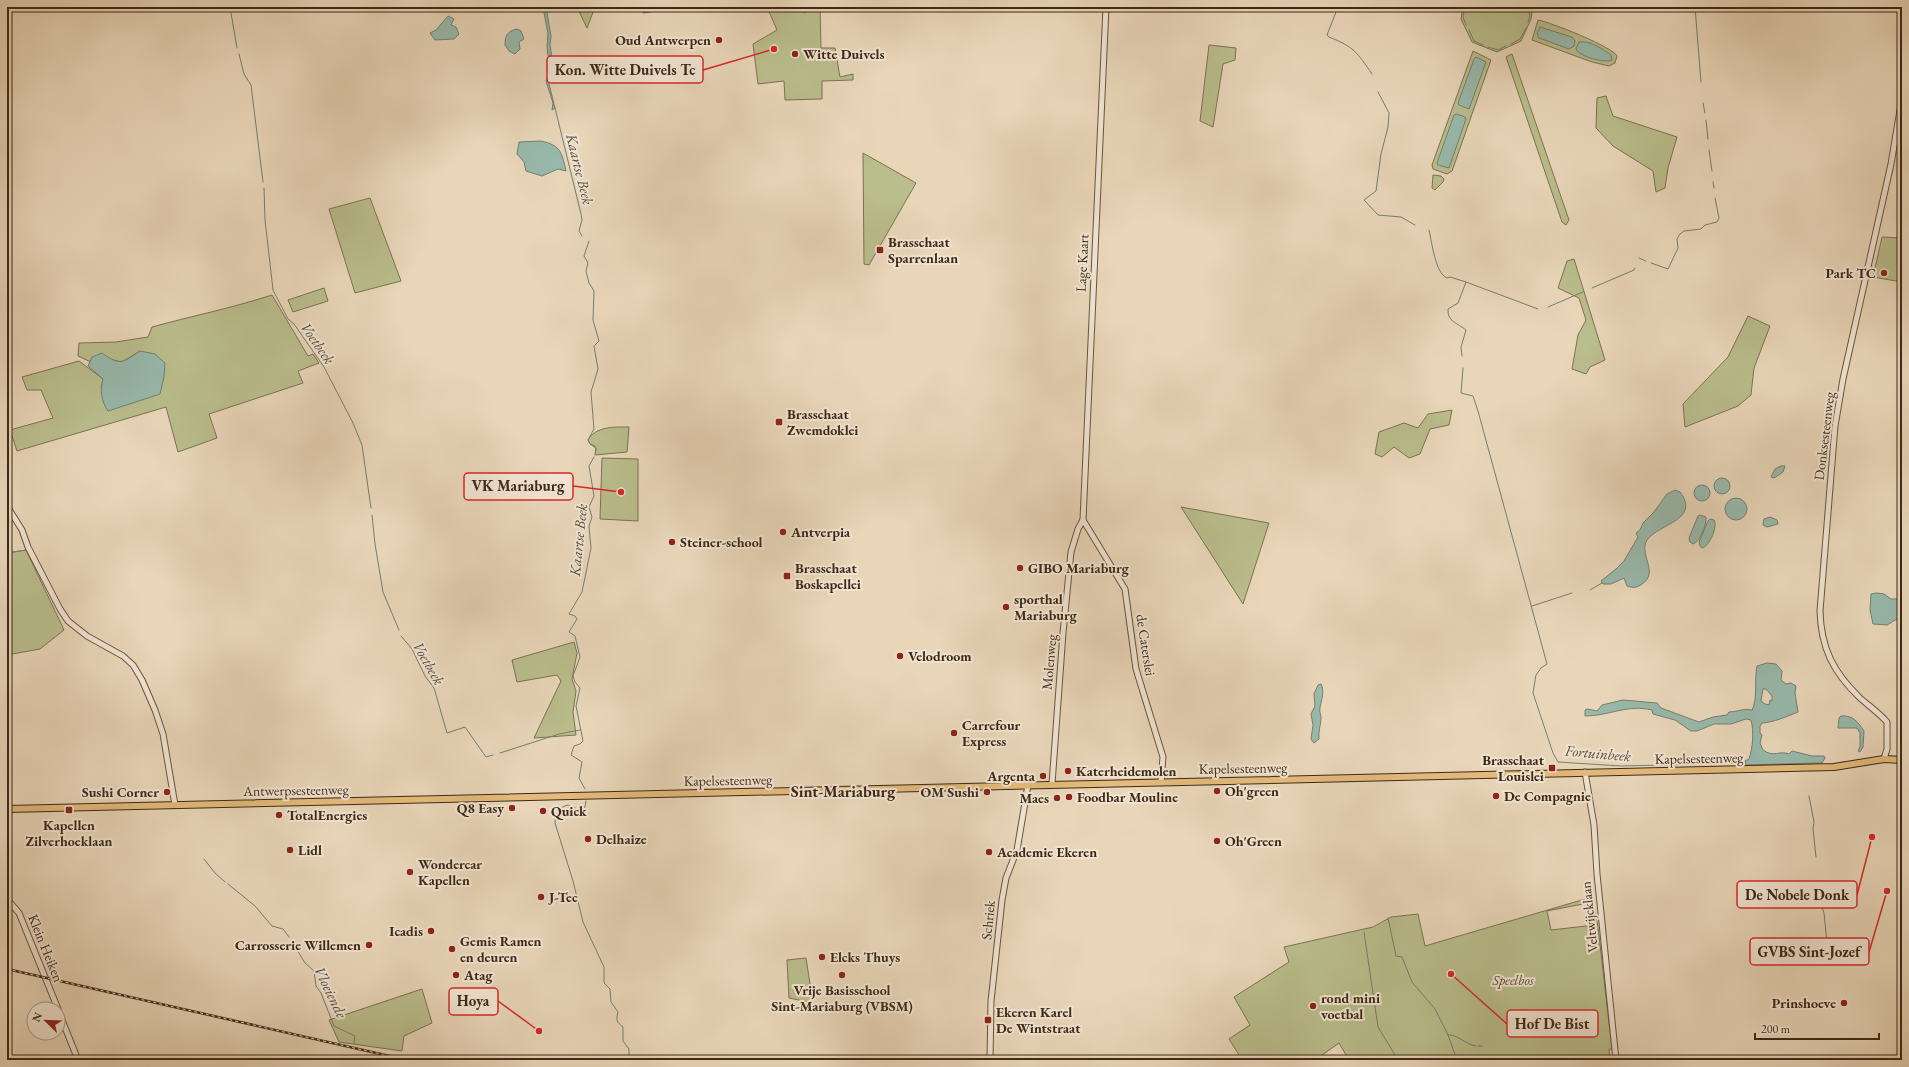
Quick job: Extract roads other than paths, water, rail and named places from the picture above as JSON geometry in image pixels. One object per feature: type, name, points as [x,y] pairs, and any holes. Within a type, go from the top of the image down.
[{"type":"main road","name":"Kapelsesteenweg","points":[[585,794],[1844,766],[1884,759],[1902,760]]},
{"type":"main road","name":"Antwerpsesteenweg","points":[[7,809],[514,798],[585,794]]},
{"type":"street","name":"Lage Kaart","points":[[1083,520],[1106,7]]},
{"type":"street","name":"Donksesteenweg","points":[[1884,759],[1887,749],[1887,722],[1855,693],[1832,662],[1822,639],[1820,611],[1835,426],[1843,379],[1891,164],[1902,98]]},
{"type":"street","points":[[7,506],[22,530],[28,547],[66,619],[87,636],[123,656],[133,665],[142,680],[157,715],[163,734],[175,805]]},
{"type":"street","name":"de Caterslei","points":[[1083,520],[1125,589],[1136,669],[1163,757],[1161,782]]},
{"type":"street","name":"Molenweg","points":[[1052,784],[1063,633],[1072,552],[1078,529],[1083,520]]},
{"type":"street","name":"Veltwijcklaan","points":[[1585,772],[1594,825],[1597,874],[1616,1060]]},
{"type":"street","name":"Schriek","points":[[990,1060],[991,1001],[1002,900],[1006,878],[1017,850],[1028,785]]},
{"type":"street","name":"Klein Heiken","points":[[7,899],[19,913],[54,1001]]},
{"type":"street","name":"Klein Heiken","points":[[66,1030],[78,1060]]},
{"type":"waterway","name":"Voetbeek","points":[[230,7],[237,48]]},
{"type":"waterway","points":[[1338,7],[1327,35],[1350,47],[1372,74]]},
{"type":"waterway","points":[[1465,7],[1463,17],[1466,25]]},
{"type":"waterway","points":[[1527,7],[1530,15],[1528,22]]},
{"type":"waterway","points":[[1695,7],[1701,82]]},
{"type":"waterway","points":[[1511,44],[1520,39],[1526,28]]},
{"type":"waterway","points":[[1469,30],[1474,41],[1483,45]]},
{"type":"waterway","points":[[1488,47],[1498,50],[1506,46]]},
{"type":"waterway","name":"Voetbeek","points":[[239,54],[244,74],[251,85],[263,182]]},
{"type":"waterway","points":[[1378,92],[1389,113],[1388,127],[1381,154],[1376,191],[1364,200],[1378,215],[1401,217],[1415,225]]},
{"type":"waterway","points":[[1703,103],[1705,113]]},
{"type":"waterway","name":"Kaartse Beek","points":[[555,108],[581,214],[582,220],[579,231],[582,236]]},
{"type":"waterway","points":[[1706,120],[1708,139]]},
{"type":"waterway","points":[[1709,150],[1712,171]]},
{"type":"waterway","points":[[1713,182],[1714,188]]},
{"type":"waterway","name":"Voetbeek","points":[[264,188],[265,220],[273,290],[288,319],[294,324],[324,367],[353,423],[362,445],[371,508]]},
{"type":"waterway","points":[[1651,263],[1668,269],[1678,248],[1677,239],[1680,234],[1684,231],[1701,229],[1705,225],[1717,222],[1719,218],[1715,198]]},
{"type":"waterway","points":[[1429,230],[1437,264],[1443,275],[1447,278],[1450,277],[1466,282],[1458,303],[1448,309],[1451,320],[1466,330],[1461,347],[1462,356]]},
{"type":"waterway","name":"Kaartse Beek","points":[[589,241],[584,256],[588,263],[586,271],[589,283],[594,291],[593,320],[599,341],[594,346],[598,369],[591,392],[594,429],[588,440],[590,444],[595,446],[596,451]]},
{"type":"waterway","points":[[1639,258],[1646,261]]},
{"type":"waterway","points":[[1592,288],[1634,270],[1635,268]]},
{"type":"waterway","points":[[1466,282],[1538,309]]},
{"type":"waterway","points":[[1548,307],[1583,292]]},
{"type":"waterway","name":"Fortuinbeek","points":[[1463,368],[1461,393],[1473,396],[1478,411],[1547,664],[1541,668],[1536,675],[1533,693],[1553,753],[1558,762],[1621,766],[1745,763]]},
{"type":"waterway","name":"Kaartse Beek","points":[[585,789],[579,778],[582,762],[571,755],[574,746],[583,741],[576,706],[580,688],[575,682],[573,676],[580,657],[575,636],[569,632],[577,619],[575,616],[569,614],[582,592],[591,548],[589,526],[592,517],[589,507],[594,496],[589,466],[594,457]]},
{"type":"waterway","name":"Voetbeek","points":[[372,515],[383,592],[399,630]]},
{"type":"waterway","points":[[7,553],[26,550]]},
{"type":"waterway","points":[[1590,590],[1602,583]]},
{"type":"waterway","points":[[1532,606],[1572,593]]},
{"type":"waterway","name":"Voetbeek","points":[[401,636],[412,649],[425,676],[434,688],[447,733],[465,727],[486,757],[493,755]]},
{"type":"waterway","name":"Voetbeek","points":[[500,753],[559,734],[580,730]]},
{"type":"waterway","name":"Fortuinbeek","points":[[1809,796],[1814,822],[1813,829],[1816,857]]},
{"type":"waterway","name":"Kaartse Beek","points":[[586,801],[585,807],[580,810],[568,805],[562,807],[557,814],[555,823],[573,881],[583,922],[604,967],[604,983],[610,989],[611,1002],[618,1012],[617,1021],[623,1027],[623,1041],[629,1049],[629,1060]]},
{"type":"waterway","name":"Vloeiende","points":[[204,859],[215,873],[225,882]]},
{"type":"waterway","name":"Vloeiende","points":[[228,884],[255,906],[272,926],[283,929],[289,937]]},
{"type":"waterway","name":"Fortuinbeek","points":[[1817,893],[1824,913],[1827,943],[1843,946],[1844,950]]},
{"type":"waterway","points":[[1388,918],[1396,956],[1402,957],[1412,982],[1435,1009],[1448,1035],[1457,1060]]},
{"type":"waterway","points":[[1364,932],[1378,1027],[1398,1060]]},
{"type":"waterway","name":"Vloeiende","points":[[293,943],[305,963],[314,971],[316,986],[321,993],[334,1026],[355,1036],[354,1043]]},
{"type":"waterway","points":[[1448,1035],[1455,1036],[1476,1046]]},
{"type":"railway","points":[[7,969],[407,1060]]},
{"type":"place","name":"Oud Antwerpen","points":[[719,40]]},
{"type":"place","name":"Kon. Witte Duivels Tc","points":[[774,49]]},
{"type":"place","name":"Witte Duivels","points":[[795,54]]},
{"type":"place","name":"Brasschaat Sparrenlaan","points":[[880,250]]},
{"type":"place","name":"Park TC","points":[[1884,273]]},
{"type":"place","name":"Brasschaat Zwemdoklei","points":[[779,422]]},
{"type":"place","name":"VK Mariaburg","points":[[621,492]]},
{"type":"place","name":"Antverpia","points":[[783,532]]},
{"type":"place","name":"Steiner-school","points":[[672,542]]},
{"type":"place","name":"GIBO Mariaburg","points":[[1020,568]]},
{"type":"place","name":"Brasschaat Boskapellei","points":[[787,576]]},
{"type":"place","name":"sporthal Mariaburg","points":[[1006,607]]},
{"type":"place","name":"Velodroom","points":[[900,656]]},
{"type":"place","name":"Carrefour Express","points":[[954,733]]},
{"type":"place","name":"Brasschaat Louislei","points":[[1552,768]]},
{"type":"place","name":"Katerheidemolen","points":[[1068,771]]},
{"type":"place","name":"Argenta","points":[[1043,776]]},
{"type":"place","name":"Oh'green","points":[[1217,791]]},
{"type":"place","name":"Sushi Corner","points":[[167,792]]},
{"type":"place","name":"OM Sushi","points":[[987,792]]},
{"type":"place","name":"De Compagnie","points":[[1496,796]]},
{"type":"place","name":"Foodbar Mouline","points":[[1069,797]]},
{"type":"place","name":"Maes","points":[[1057,798]]},
{"type":"place","name":"Q8 Easy","points":[[512,808]]},
{"type":"place","name":"Kapellen Zilverhoeklaan","points":[[69,810]]},
{"type":"place","name":"Quick","points":[[543,811]]},
{"type":"place","name":"TotalEnergies","points":[[279,815]]},
{"type":"place","name":"De Nobele Donk","points":[[1872,837]]},
{"type":"place","name":"Delhaize","points":[[588,839]]},
{"type":"place","name":"Oh'Green","points":[[1217,841]]},
{"type":"place","name":"Lidl","points":[[290,850]]},
{"type":"place","name":"Academie Ekeren","points":[[989,852]]},
{"type":"place","name":"Wondercar Kapellen","points":[[410,872]]},
{"type":"place","name":"GVBS Sint-Jozef","points":[[1887,891]]},
{"type":"place","name":"J-Tec","points":[[541,897]]},
{"type":"place","name":"Icadis","points":[[431,931]]},
{"type":"place","name":"Carrosserie Willemen","points":[[369,945]]},
{"type":"place","name":"Gemis Ramen en deuren","points":[[452,949]]},
{"type":"place","name":"Elcks Thuys","points":[[822,957]]},
{"type":"place","name":"Hof De Bist","points":[[1451,974]]},
{"type":"place","name":"Atag","points":[[456,975]]},
{"type":"place","name":"Vrije Basisschool Sint-Mariaburg (VBSM)","points":[[842,975]]},
{"type":"place","name":"Prinshoeve","points":[[1844,1003]]},
{"type":"place","name":"rond mini voetbal","points":[[1313,1006]]},
{"type":"place","name":"Ekeren Karel De Wintstraat","points":[[988,1020]]},
{"type":"place","name":"Hoya","points":[[539,1031]]},
{"type":"district","name":"Sint-Mariaburg","points":[[843,791]]},
{"type":"park label","name":"Speelbos","points":[[1513,980]]}]
